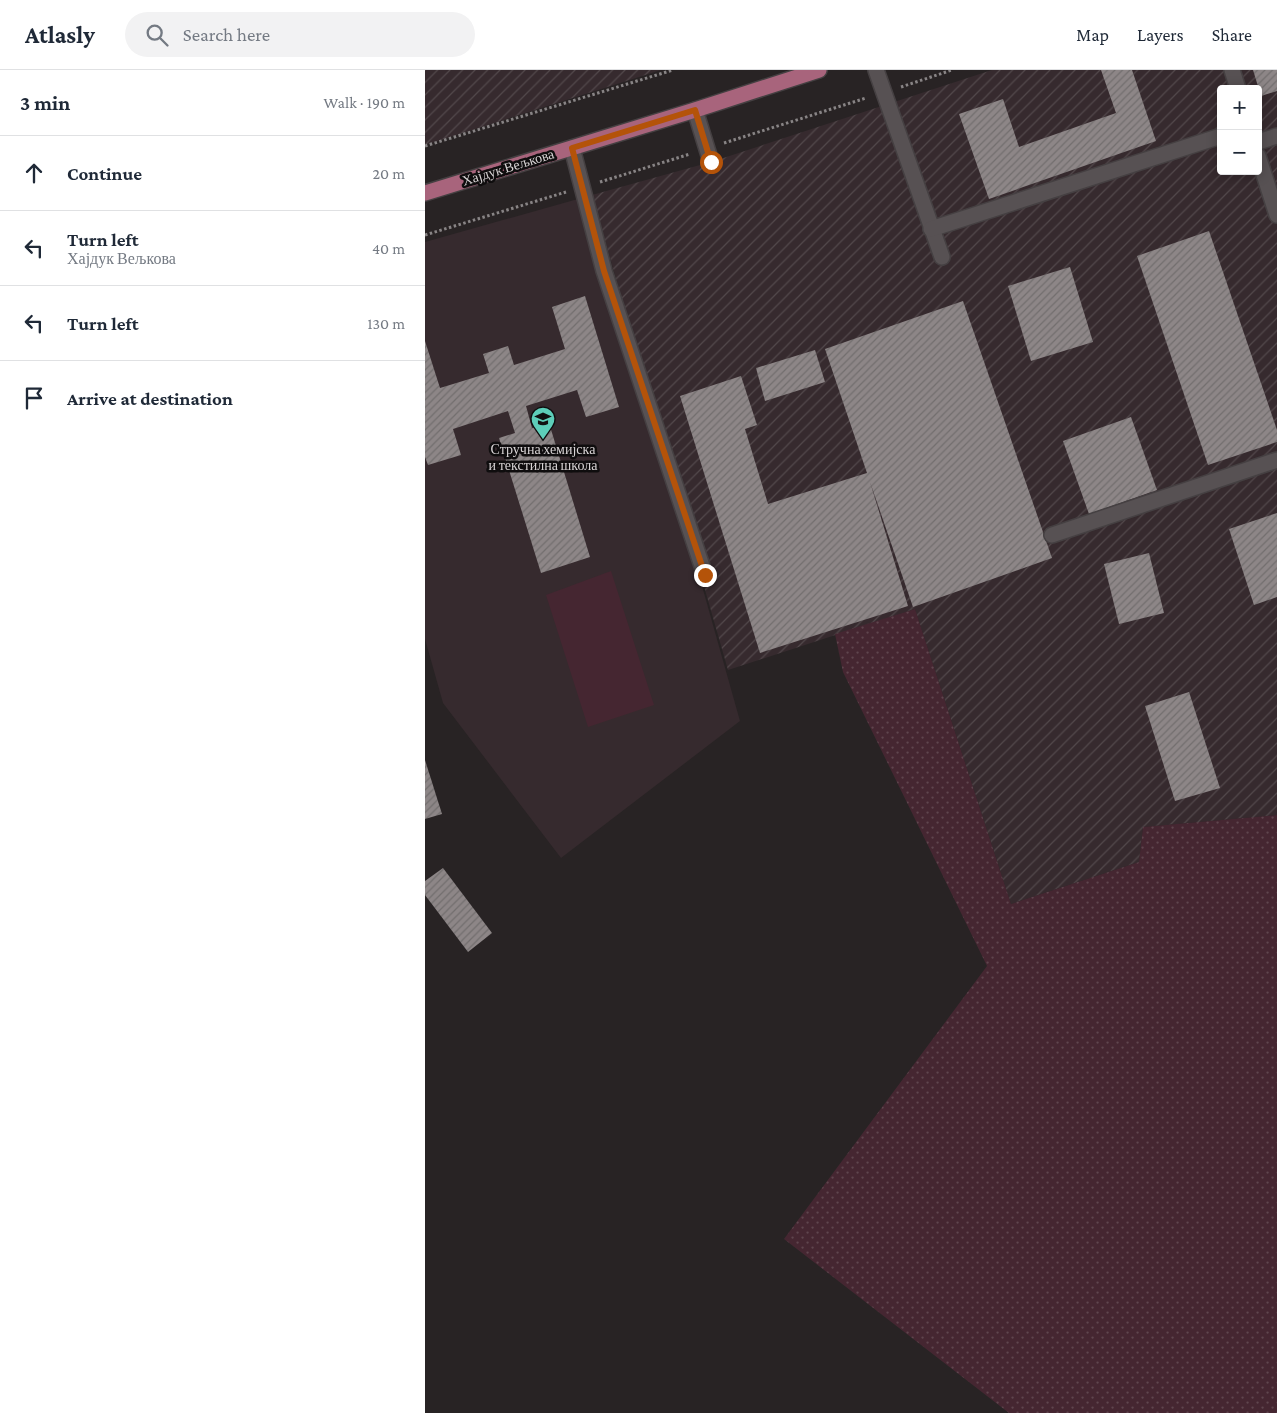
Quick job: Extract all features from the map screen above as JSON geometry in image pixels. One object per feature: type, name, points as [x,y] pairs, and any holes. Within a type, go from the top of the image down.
[{"type":"main road","name":"Хајдук Вељкова","points":[[425,193],[819,70]]},
{"type":"lane","points":[[876,70],[942,257]]},
{"type":"lane","points":[[1232,70],[1237,85]]},
{"type":"lane","points":[[695,110],[711,162]]},
{"type":"lane","points":[[1262,141],[1277,136]]},
{"type":"lane","points":[[931,229],[1217,137]]},
{"type":"lane","points":[[572,148],[705,575]]},
{"type":"lane","points":[[1262,168],[1277,215]]},
{"type":"lane","points":[[1052,535],[1277,460]]},
{"type":"path","points":[[425,146],[673,70]]},
{"type":"shaded area","points":[[425,70],[661,70],[425,145]]},
{"type":"shaded area","points":[[992,70],[1277,70],[1277,815],[1143,827],[1139,862],[1011,904],[915,609],[728,670],[592,195],[711,162]]},
{"type":"shaded area","name":"Стручна хемијска и текстилна школа","points":[[592,195],[740,721],[561,858],[443,703],[425,639],[425,242]]},
{"type":"shaded area","points":[[611,571],[654,705],[588,727],[546,595]]},
{"type":"shaded area","points":[[915,609],[1011,904],[1139,862],[1143,827],[1277,815],[1277,1413],[1009,1413],[784,1239],[987,966],[843,672],[835,634]]},
{"type":"building","points":[[1101,70],[1132,70],[1156,141],[989,199],[959,114],[1003,99],[1019,147],[1116,113]]},
{"type":"building","points":[[1253,70],[1277,70],[1277,91],[1262,96],[1262,85],[1258,85]]},
{"type":"building","points":[[1209,231],[1277,430],[1277,442],[1208,465],[1137,256]]},
{"type":"building","points":[[1070,267],[1093,342],[1031,361],[1008,286]]},
{"type":"building","points":[[585,296],[619,407],[586,417],[577,390],[526,406],[532,428],[549,423],[590,557],[541,573],[499,438],[515,433],[508,411],[453,429],[461,455],[428,465],[425,457],[425,341],[440,388],[489,373],[483,354],[508,346],[514,365],[565,349],[552,307]]},
{"type":"building","points":[[963,301],[1052,558],[913,607],[870,482],[908,606],[760,653],[680,396],[741,376],[757,425],[745,429],[768,504],[867,473],[825,349]]},
{"type":"building","points":[[815,350],[825,382],[765,401],[756,368]]},
{"type":"building","points":[[1131,417],[1157,490],[1089,514],[1063,441]]},
{"type":"building","points":[[1277,513],[1277,597],[1254,605],[1229,529]]},
{"type":"building","points":[[1149,553],[1164,613],[1119,624],[1104,564]]},
{"type":"building","points":[[1189,692],[1220,788],[1175,801],[1145,706]]},
{"type":"building","points":[[425,760],[442,814],[425,819]]},
{"type":"building","points":[[443,868],[492,933],[468,952],[425,895],[425,881]]},
{"type":"place","name":"Стручна хемијска и текстилна школа","points":[[543,440]]},
{"type":"route","points":[[705,575],[604,271],[572,148],[695,110],[711,162]]}]
